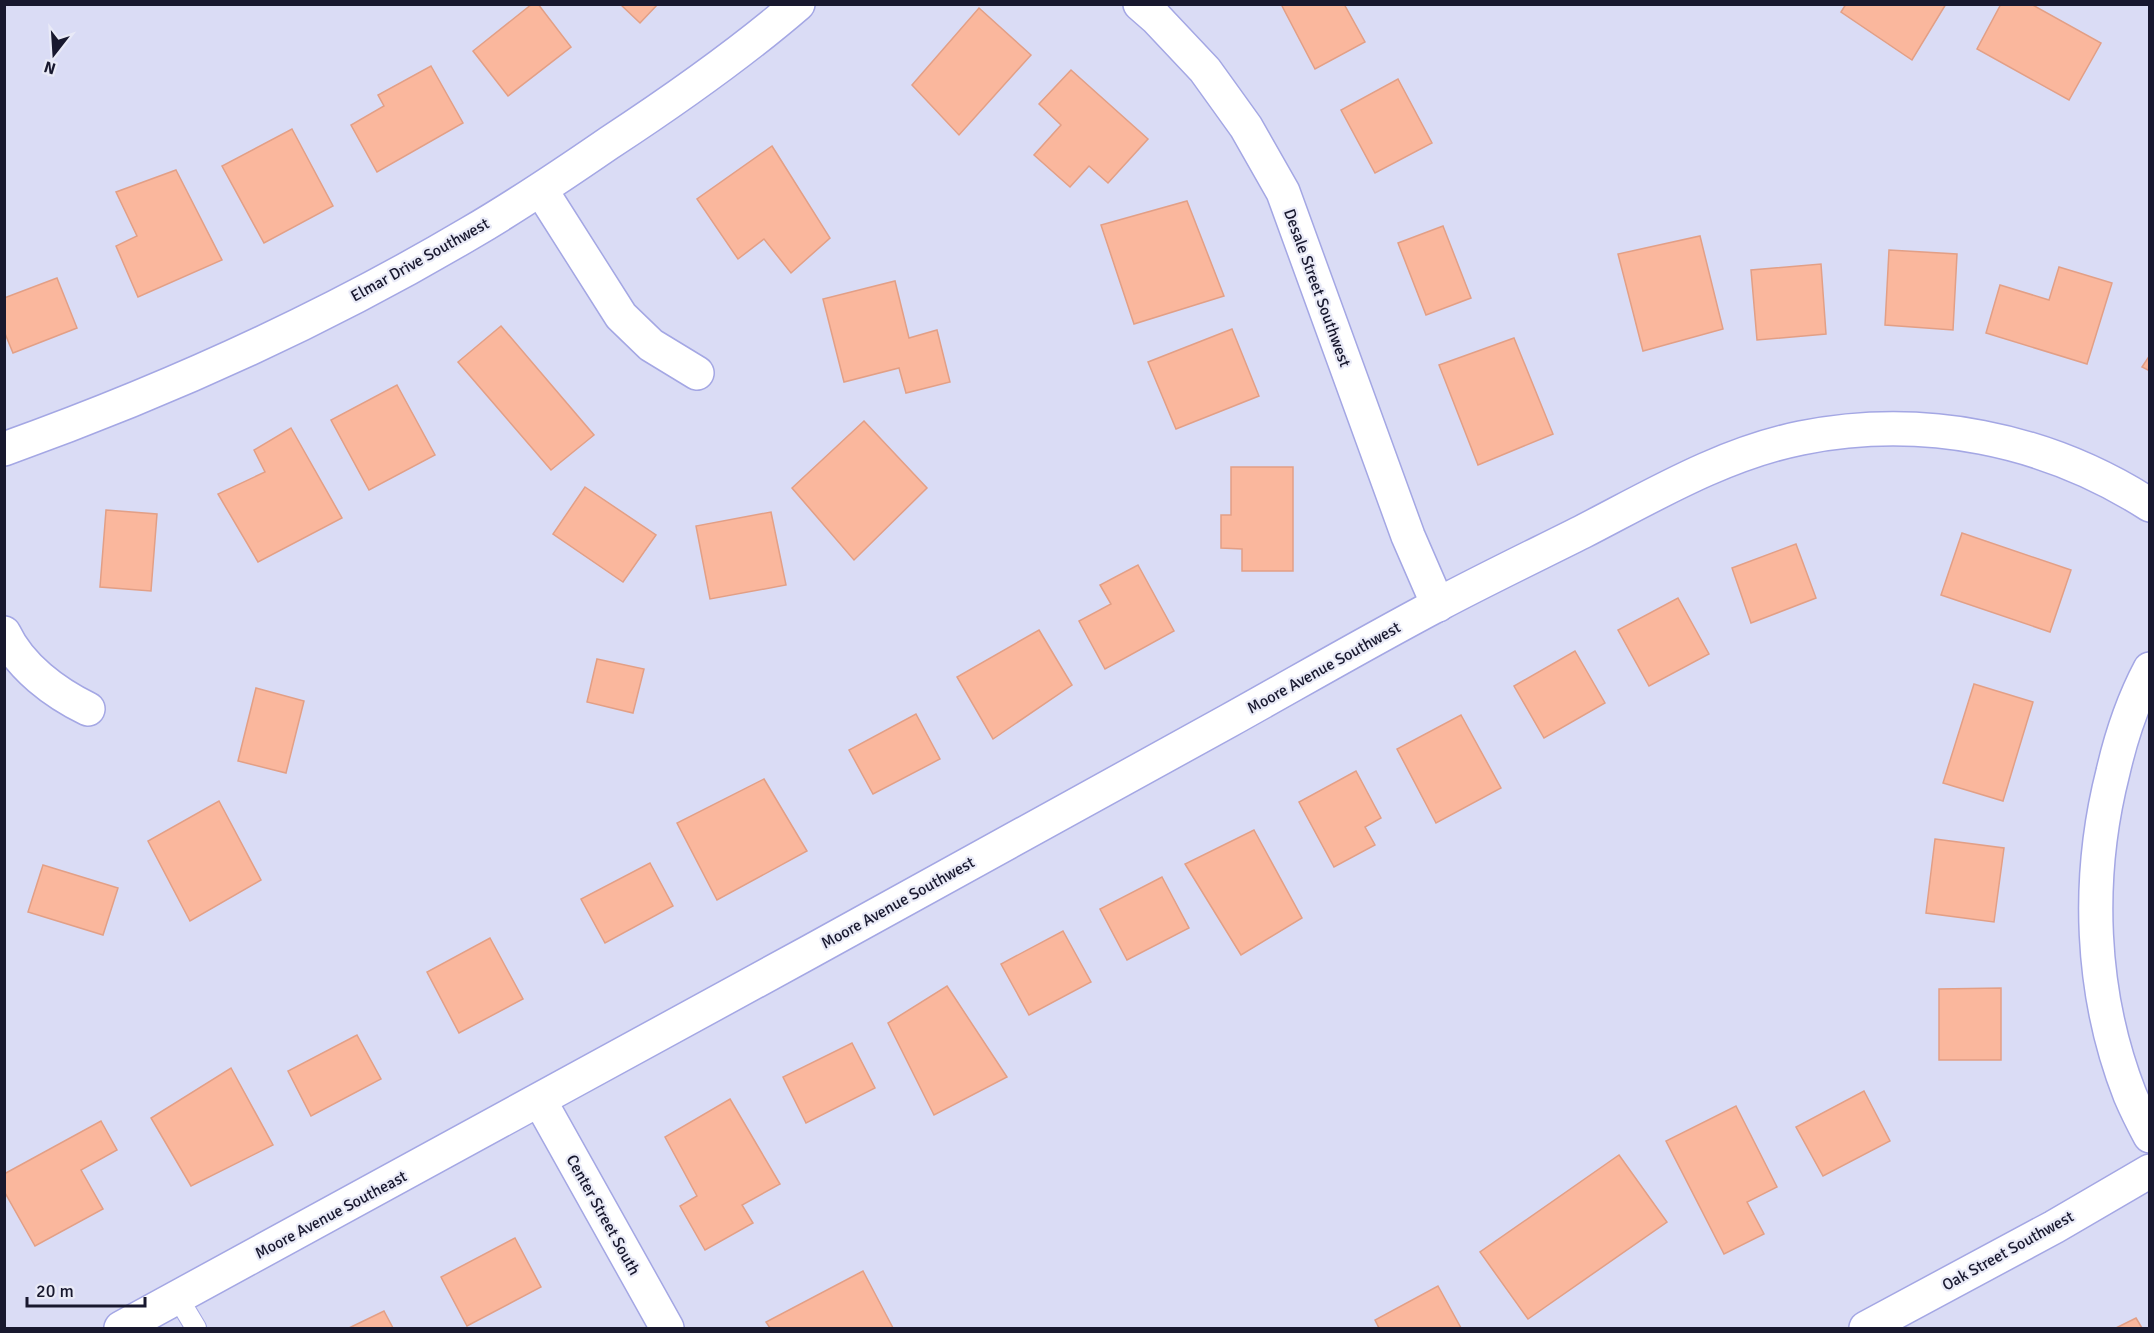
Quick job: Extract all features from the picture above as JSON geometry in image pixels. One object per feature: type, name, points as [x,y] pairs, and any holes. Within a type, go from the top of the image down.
[{"type":"street","name":"Elmar Drive Southwest","points":[[4,448],[71,425],[242,353],[349,300],[470,233],[541,190],[665,106],[798,4]]},
{"type":"street","name":"Desale Street Southwest","points":[[1140,4],[1205,70],[1246,127],[1283,192],[1408,536],[1438,604]]},
{"type":"street","points":[[541,190],[621,316],[651,345],[698,373]]},
{"type":"street","name":"Moore Avenue Southwest","points":[[540,1101],[1438,604],[1714,465],[1765,446],[1828,433],[1885,428],[1925,429],[1988,437],[2079,467],[2116,485],[2150,506]]},
{"type":"street","points":[[4,633],[34,673],[69,699],[88,709]]},
{"type":"street","points":[[2150,669],[2121,739],[2103,811],[2095,887],[2098,959],[2109,1028],[2130,1095],[2150,1136]]},
{"type":"street","name":"Moore Avenue Southeast","points":[[121,1329],[540,1101]]},
{"type":"street","name":"Center Street South","points":[[540,1101],[667,1329]]},
{"type":"street","name":"Oak Street Southwest","points":[[1866,1329],[2054,1227],[2150,1171]]},
{"type":"lane","points":[[178,1298],[196,1329]]},
{"type":"building","points":[[532,4],[538,4],[571,47],[508,96],[473,51]]},
{"type":"building","points":[[620,4],[658,4],[640,23]]},
{"type":"building","points":[[1281,4],[1344,4],[1365,42],[1315,69]]},
{"type":"building","points":[[1846,4],[1946,4],[1912,60],[1841,12]]},
{"type":"building","points":[[2001,4],[2031,4],[2101,43],[2069,100],[1977,49]]},
{"type":"building","points":[[979,8],[1031,55],[959,135],[912,85]]},
{"type":"building","points":[[431,66],[463,123],[377,172],[351,125],[384,106],[378,95]]},
{"type":"building","points":[[1071,70],[1148,139],[1108,183],[1089,166],[1070,187],[1034,155],[1061,125],[1039,104]]},
{"type":"building","points":[[1398,79],[1432,143],[1375,173],[1341,110]]},
{"type":"building","points":[[292,129],[333,206],[264,243],[222,166]]},
{"type":"building","points":[[772,146],[830,238],[791,273],[764,239],[738,259],[697,199]]},
{"type":"building","points":[[176,170],[222,260],[138,297],[116,246],[137,236],[116,192]]},
{"type":"building","points":[[1187,201],[1224,296],[1134,324],[1101,225]]},
{"type":"building","points":[[1443,226],[1471,298],[1426,315],[1398,243]]},
{"type":"building","points":[[1700,236],[1723,329],[1643,351],[1618,254]]},
{"type":"building","points":[[1889,250],[1957,254],[1953,330],[1885,325]]},
{"type":"building","points":[[1821,264],[1826,334],[1757,340],[1751,270]]},
{"type":"building","points":[[2059,267],[2112,283],[2087,364],[1986,333],[2000,285],[2049,300]]},
{"type":"building","points":[[57,278],[77,328],[13,353],[4,331],[4,298]]},
{"type":"building","points":[[895,281],[909,338],[937,330],[950,382],[906,393],[899,368],[844,382],[823,299]]},
{"type":"building","points":[[501,326],[594,435],[551,470],[458,362]]},
{"type":"building","points":[[1232,329],[1259,396],[1176,429],[1148,362]]},
{"type":"building","points":[[1514,338],[1553,434],[1478,465],[1439,365]]},
{"type":"building","points":[[2150,355],[2150,371],[2142,367]]},
{"type":"building","points":[[397,385],[435,455],[369,490],[331,420]]},
{"type":"building","points":[[864,421],[927,488],[854,560],[792,488]]},
{"type":"building","points":[[291,428],[342,518],[258,562],[218,494],[265,472],[254,450]]},
{"type":"building","points":[[1231,467],[1293,467],[1293,571],[1242,571],[1242,549],[1221,548],[1221,515],[1231,515]]},
{"type":"building","points":[[585,487],[656,535],[623,582],[553,534]]},
{"type":"building","points":[[106,510],[157,514],[151,591],[100,587]]},
{"type":"building","points":[[771,512],[786,585],[710,599],[696,526]]},
{"type":"building","points":[[1962,533],[2071,570],[2050,632],[1941,595]]},
{"type":"building","points":[[1796,544],[1816,598],[1751,623],[1732,568]]},
{"type":"building","points":[[1138,565],[1174,631],[1105,669],[1079,621],[1111,604],[1100,585]]},
{"type":"building","points":[[1678,598],[1709,654],[1649,686],[1618,630]]},
{"type":"building","points":[[1039,630],[1072,685],[993,739],[957,677]]},
{"type":"building","points":[[1575,651],[1605,703],[1544,738],[1514,686]]},
{"type":"building","points":[[597,659],[644,669],[633,713],[587,702]]},
{"type":"building","points":[[1974,684],[2033,702],[2003,801],[1943,783]]},
{"type":"building","points":[[256,688],[304,701],[286,773],[238,761]]},
{"type":"building","points":[[916,714],[940,759],[873,794],[849,750]]},
{"type":"building","points":[[1461,715],[1501,788],[1436,823],[1397,749]]},
{"type":"building","points":[[1356,771],[1381,818],[1365,827],[1375,845],[1334,867],[1299,802]]},
{"type":"building","points":[[764,779],[807,851],[717,900],[677,823]]},
{"type":"building","points":[[219,801],[261,880],[190,921],[148,841]]},
{"type":"building","points":[[1254,830],[1302,918],[1241,955],[1185,864]]},
{"type":"building","points":[[1935,839],[2004,848],[1994,922],[1926,913]]},
{"type":"building","points":[[650,863],[673,906],[605,943],[581,899]]},
{"type":"building","points":[[43,865],[118,888],[103,935],[28,912]]},
{"type":"building","points":[[1162,877],[1189,928],[1127,960],[1100,909]]},
{"type":"building","points":[[1063,931],[1091,982],[1029,1015],[1001,964]]},
{"type":"building","points":[[490,938],[523,999],[459,1033],[427,972]]},
{"type":"building","points":[[947,986],[1007,1077],[934,1115],[888,1023]]},
{"type":"building","points":[[2001,988],[2001,1060],[1939,1060],[1939,989]]},
{"type":"building","points":[[357,1035],[381,1079],[311,1116],[288,1071]]},
{"type":"building","points":[[852,1043],[875,1088],[806,1123],[783,1077]]},
{"type":"building","points":[[231,1068],[273,1145],[191,1186],[151,1118]]},
{"type":"building","points":[[1864,1091],[1890,1141],[1823,1176],[1796,1127]]},
{"type":"building","points":[[730,1099],[780,1184],[742,1205],[753,1223],[705,1250],[680,1206],[697,1196],[665,1137]]},
{"type":"building","points":[[1736,1106],[1777,1187],[1747,1202],[1764,1234],[1724,1254],[1666,1141]]},
{"type":"building","points":[[101,1121],[117,1150],[81,1170],[103,1209],[35,1246],[4,1191],[4,1174]]},
{"type":"building","points":[[1619,1155],[1667,1222],[1528,1319],[1480,1252]]},
{"type":"building","points":[[515,1238],[541,1287],[467,1326],[441,1277]]},
{"type":"building","points":[[863,1271],[893,1328],[770,1328],[766,1322]]},
{"type":"building","points":[[1438,1286],[1461,1328],[1379,1328],[1375,1320]]},
{"type":"building","points":[[384,1311],[393,1328],[349,1328]]},
{"type":"building","points":[[2136,1318],[2142,1328],[2116,1328]]}]
